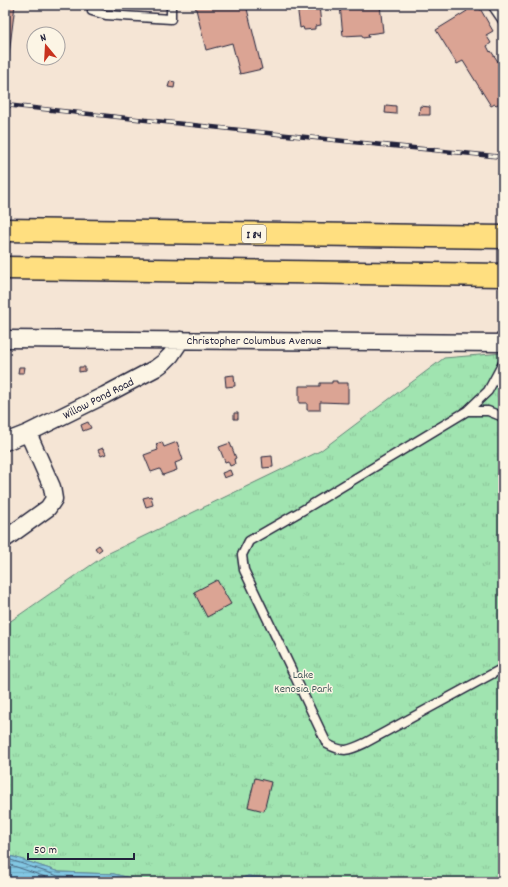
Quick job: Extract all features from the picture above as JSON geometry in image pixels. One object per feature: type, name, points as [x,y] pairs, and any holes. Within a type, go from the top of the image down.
[{"type":"highway","name":"I 84","points":[[5,230],[503,237]]},
{"type":"highway","points":[[5,268],[503,275]]},
{"type":"street","name":"Christopher Columbus Avenue","points":[[5,339],[503,343]]},
{"type":"street","name":"Willow Pond Road","points":[[5,442],[28,433],[156,368],[171,355],[181,340]]},
{"type":"street","points":[[5,539],[48,508],[54,500],[52,487],[28,433]]},
{"type":"lane","points":[[92,5],[92,11],[106,15],[171,19],[171,5]]},
{"type":"lane","points":[[492,5],[503,21]]},
{"type":"lane","points":[[503,364],[488,391],[467,412],[249,541],[242,555],[244,570],[327,744],[336,749],[345,750],[365,743],[503,668]]},
{"type":"lane","points":[[467,412],[488,412],[503,417]]},
{"type":"green space","name":"Lake Kenosia Park","points":[[503,353],[503,882],[307,882],[248,876],[230,882],[146,882],[114,874],[59,872],[5,854],[5,625],[107,554],[320,451],[444,358]]},
{"type":"water","points":[[5,854],[59,872],[114,874],[146,882],[5,882]]},
{"type":"water","points":[[248,876],[307,882],[230,882]]},
{"type":"building","points":[[5,5],[15,5],[7,71],[5,71]]},
{"type":"building","points":[[195,5],[246,5],[262,69],[240,74],[232,43],[206,50]]},
{"type":"building","points":[[297,5],[319,5],[321,25],[315,26],[315,29],[304,30],[303,27],[300,28]]},
{"type":"building","points":[[340,5],[380,5],[383,32],[368,34],[369,37],[363,38],[362,35],[343,36]]},
{"type":"building","points":[[468,5],[478,5],[493,31],[486,35],[491,43],[487,46],[499,63],[503,60],[503,99],[496,105],[491,106],[463,61],[457,64],[436,30],[467,11],[465,7]]},
{"type":"building","points":[[170,81],[175,82],[174,88],[168,87]]},
{"type":"building","points":[[386,105],[396,106],[396,114],[385,113]]},
{"type":"building","points":[[420,106],[430,107],[430,115],[419,115]]},
{"type":"building","points":[[19,367],[25,367],[24,373],[18,373]]},
{"type":"building","points":[[79,367],[85,367],[85,371],[79,372]]},
{"type":"building","points":[[234,375],[235,386],[226,387],[225,376]]},
{"type":"building","points":[[332,381],[337,381],[337,383],[348,383],[348,403],[320,402],[320,410],[307,410],[307,403],[299,403],[299,386],[320,386],[320,383],[332,383]]},
{"type":"building","points":[[234,413],[238,413],[238,419],[234,419]]},
{"type":"building","points":[[88,422],[91,428],[83,431],[81,425]]},
{"type":"building","points":[[162,442],[164,447],[177,442],[183,460],[175,463],[177,470],[163,475],[160,469],[151,472],[144,455],[158,450],[156,444]]},
{"type":"building","points":[[230,443],[236,458],[234,459],[235,464],[230,466],[228,461],[225,462],[219,447]]},
{"type":"building","points":[[103,448],[106,454],[101,456],[98,450]]},
{"type":"building","points":[[272,456],[273,467],[263,468],[262,457]]},
{"type":"building","points":[[230,470],[232,475],[224,478],[222,473]]},
{"type":"building","points":[[151,496],[153,505],[146,507],[143,498]]},
{"type":"building","points":[[99,545],[102,549],[98,552],[95,548]]},
{"type":"building","points":[[217,580],[231,604],[207,617],[194,592]]},
{"type":"building","points":[[255,778],[271,782],[264,811],[248,807]]},
{"type":"railway","points":[[5,105],[503,157]]}]
